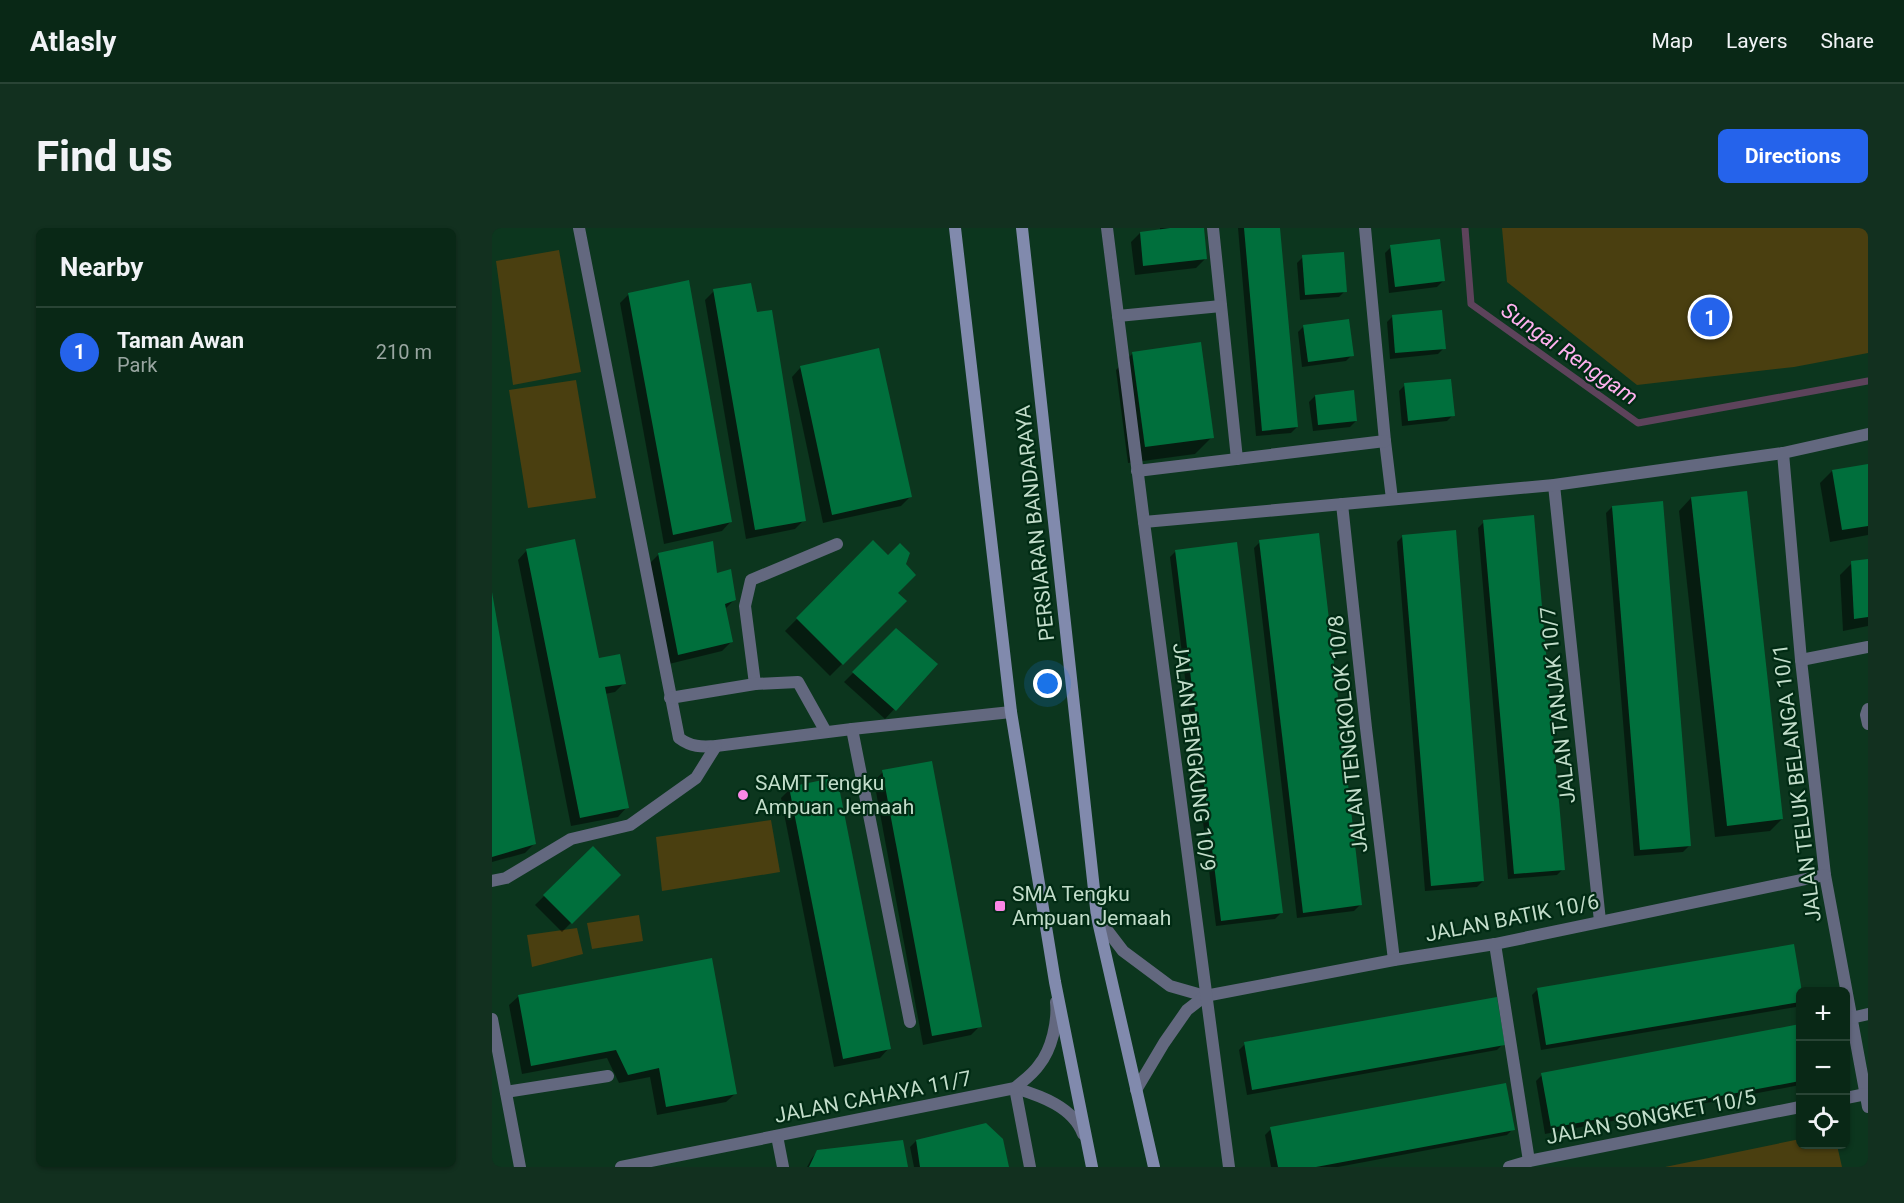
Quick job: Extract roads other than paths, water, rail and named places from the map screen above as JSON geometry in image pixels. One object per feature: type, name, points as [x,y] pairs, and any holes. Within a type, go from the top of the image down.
[{"type":"main road","points":[[955,228],[1011,712],[1055,982],[1092,1167]]},
{"type":"main road","name":"PERSIARAN BANDARAYA","points":[[1022,228],[1097,917],[1154,1167]]},
{"type":"street","points":[[579,228],[679,738],[687,744],[702,747],[716,746],[1011,712]]},
{"type":"street","name":"JALAN BENGKUNG 10/9","points":[[1107,228],[1229,1167]]},
{"type":"street","points":[[1213,228],[1237,459]]},
{"type":"street","points":[[1365,228],[1392,499]]},
{"type":"street","points":[[1118,316],[1221,306]]},
{"type":"street","points":[[1144,522],[1554,485],[1783,453],[1868,434]]},
{"type":"street","points":[[1137,471],[1385,441]]},
{"type":"street","name":"JALAN TELUK BELANGA 10/1","points":[[1783,453],[1801,660],[1825,875],[1868,1107]]},
{"type":"street","name":"JALAN TANJAK 10/7","points":[[1554,485],[1600,921]]},
{"type":"street","name":"JALAN TENGKOLOK 10/8","points":[[1342,504],[1394,960]]},
{"type":"street","points":[[755,684],[745,606],[751,580],[837,544]]},
{"type":"street","points":[[1801,660],[1868,647]]},
{"type":"street","points":[[670,699],[755,684],[798,682],[826,732]]},
{"type":"street","points":[[1868,708],[1866,716],[1868,724]]},
{"type":"street","points":[[852,729],[910,1022]]},
{"type":"street","points":[[492,881],[506,878],[571,839],[630,825],[696,778],[716,746]]},
{"type":"street","name":"JALAN BATIK 10/6","points":[[1097,917],[1123,951],[1170,986],[1205,996],[1394,960],[1495,944],[1825,875]]},
{"type":"street","points":[[1495,944],[1529,1161]]},
{"type":"street","points":[[1015,1089],[1040,1065],[1051,1043],[1057,1010],[1055,982]]},
{"type":"street","points":[[1136,1090],[1164,1042],[1187,1010],[1205,996]]},
{"type":"street","points":[[1851,1018],[1868,1014]]},
{"type":"street","points":[[492,1019],[520,1167]]},
{"type":"street","points":[[506,1092],[608,1076]]},
{"type":"street","points":[[1015,1089],[1039,1095],[1060,1107],[1079,1123],[1087,1147]]},
{"type":"street","points":[[1015,1089],[1030,1167]]},
{"type":"street","name":"JALAN CAHAYA 11/7","points":[[621,1167],[1015,1089]]},
{"type":"street","points":[[1850,1097],[1866,1094]]},
{"type":"street","name":"JALAN SONGKET 10/5","points":[[1509,1167],[1529,1161],[1796,1108]]},
{"type":"street","points":[[777,1136],[783,1167]]},
{"type":"waterway","name":"Sungai Renggam","points":[[1465,228],[1471,304],[1638,423],[1868,381]]},
{"type":"place","name":"Taman Awan","points":[[1710,317]]},
{"type":"place","name":"SAMT Tengku Ampuan Jemaah","points":[[743,795]]},
{"type":"place","name":"SMA Tengku Ampuan Jemaah","points":[[1000,906]]}]
